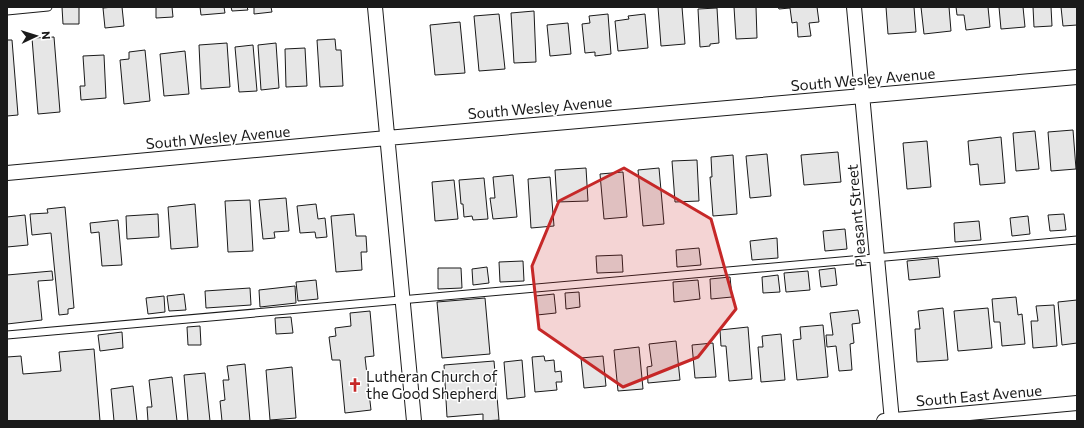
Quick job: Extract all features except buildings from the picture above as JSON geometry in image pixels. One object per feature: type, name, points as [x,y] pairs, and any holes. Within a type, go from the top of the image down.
[{"type":"street","points":[[375,7],[414,421]]},
{"type":"street","name":"Pleasant Street","points":[[854,7],[877,257],[889,421]]},
{"type":"street","name":"South Wesley Avenue","points":[[7,173],[1077,76]]},
{"type":"street","name":"South East Avenue","points":[[889,421],[1077,403]]},
{"type":"lane","points":[[7,11],[48,7]]},
{"type":"lane","points":[[7,335],[1077,240]]},
{"type":"highlighted area","points":[[624,168],[711,219],[736,309],[698,357],[623,387],[539,329],[532,266],[559,201]]},
{"type":"place","name":"Lutheran Church of the Good Shepherd","points":[[355,385]]}]
